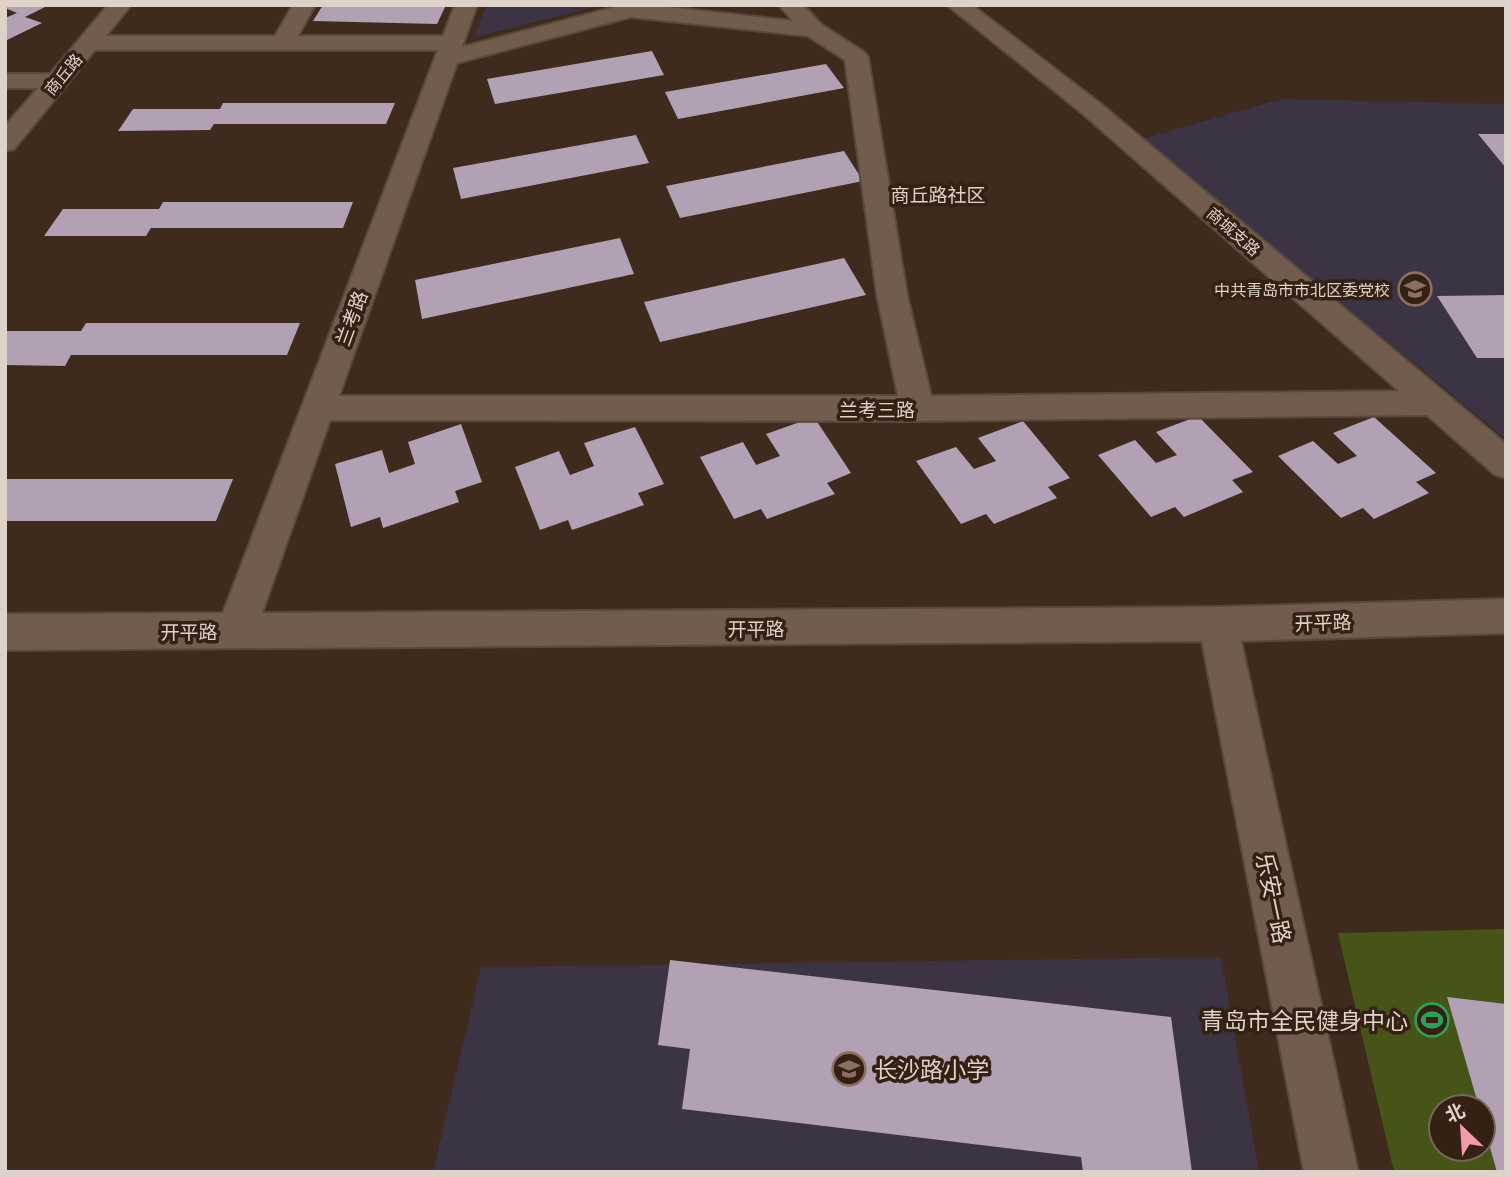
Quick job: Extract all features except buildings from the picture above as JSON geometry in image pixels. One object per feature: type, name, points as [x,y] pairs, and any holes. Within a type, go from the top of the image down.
[{"type":"street","name":"商丘路","points":[[5,144],[120,5]]},
{"type":"street","points":[[282,43],[304,5]]},
{"type":"street","name":"兰考路","points":[[236,631],[466,5]]},
{"type":"street","points":[[790,5],[814,30],[856,57],[892,295],[917,409]]},
{"type":"street","name":"商城支路","points":[[958,5],[1092,109],[1506,464]]},
{"type":"street","points":[[89,43],[282,43],[449,50],[631,8],[814,30]]},
{"type":"street","points":[[5,81],[57,80]]},
{"type":"street","name":"兰考三路","points":[[318,408],[917,409],[1436,403]]},
{"type":"street","name":"开平路","points":[[5,632],[1218,624],[1506,617]]},
{"type":"street","name":"乐安一路","points":[[1218,624],[1331,1172]]},
{"type":"shaded area","points":[[486,5],[602,5],[475,37]]},
{"type":"shaded area","name":"中共青岛市市北区委党校","points":[[1282,99],[1506,104],[1506,439],[1142,139]]},
{"type":"shaded area","name":"长沙路小学","points":[[1221,957],[1259,1172],[433,1172],[481,967]]},
{"type":"green space","name":"青岛市全民健身中心","points":[[1506,929],[1506,1172],[1394,1172],[1338,933]]},
{"type":"place","name":"中共青岛市市北区委党校","points":[[1415,289]]},
{"type":"place","name":"青岛市全民健身中心","points":[[1432,1020]]},
{"type":"place","name":"长沙路小学","points":[[849,1069]]},
{"type":"district","name":"商丘路社区","points":[[938,194]]}]
